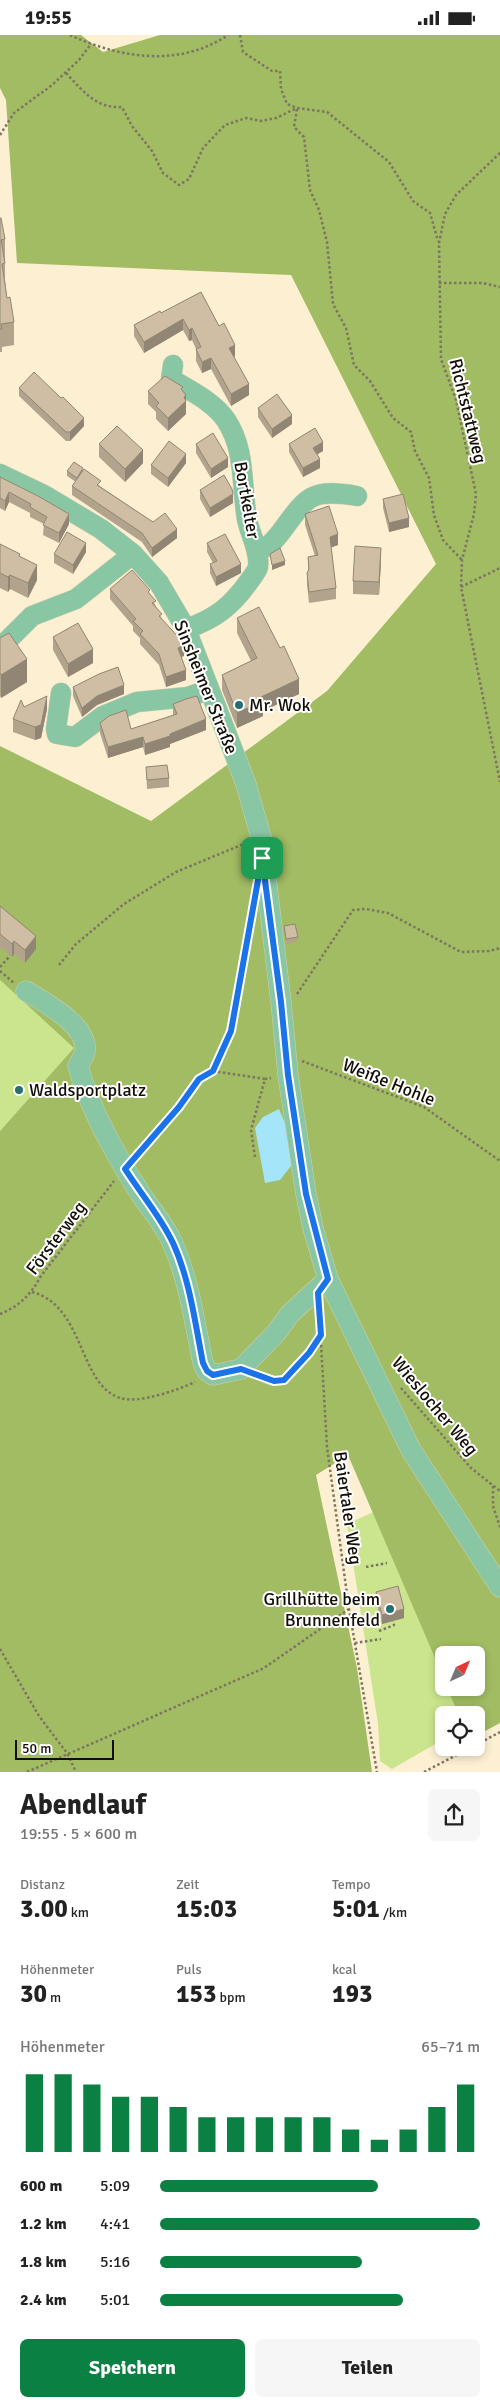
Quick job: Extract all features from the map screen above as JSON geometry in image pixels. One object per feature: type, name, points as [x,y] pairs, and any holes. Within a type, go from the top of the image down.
[{"type":"street","name":"Bortkelter","points":[[173,365],[171,379],[212,405],[225,419],[234,435],[244,474],[247,519],[257,551],[258,568],[243,590],[222,613],[186,629]]},
{"type":"street","name":"Sinsheimer Straße","points":[[0,474],[44,495],[101,529],[133,554],[159,583],[186,629],[208,690],[246,784],[261,837],[287,1066],[306,1194],[328,1279],[411,1450],[500,1587]]},
{"type":"street","points":[[257,551],[271,544],[304,502],[315,495],[336,492],[357,496]]},
{"type":"street","points":[[0,647],[32,616],[76,599],[133,554]]},
{"type":"street","points":[[61,693],[57,734],[75,737],[103,716],[137,702],[188,697],[208,690]]},
{"type":"street","points":[[26,991],[73,1022],[83,1037],[85,1052],[78,1066],[84,1089],[125,1169],[161,1221],[173,1243],[186,1283],[203,1363],[207,1371],[213,1375],[241,1369],[276,1333],[290,1314],[328,1279]]},
{"type":"path","points":[[70,35],[118,54],[154,57],[210,46],[228,35]]},
{"type":"path","points":[[240,35],[243,52],[272,71],[280,71],[281,89],[287,104],[297,109],[327,111],[389,162],[412,201],[430,213],[439,243]]},
{"type":"path","points":[[0,135],[14,113],[66,73],[91,44]]},
{"type":"path","points":[[66,73],[91,99],[111,108],[122,107],[132,126],[152,151],[163,173],[179,185],[189,179],[203,148],[225,125],[246,118],[261,121],[276,118],[297,109]]},
{"type":"path","points":[[297,109],[294,127],[304,137],[310,191],[319,210],[327,242],[333,304],[346,328],[354,365],[370,381],[393,418],[411,432],[415,451],[429,478],[434,515],[443,540],[462,560]]},
{"type":"path","name":"Richtstattweg","points":[[500,153],[456,195],[446,214],[439,243],[441,359],[456,400],[476,494],[474,514],[462,560],[461,587],[500,782]]},
{"type":"path","points":[[439,283],[483,283],[500,287]]},
{"type":"path","points":[[461,587],[500,568]]},
{"type":"path","points":[[60,965],[76,944],[124,904],[176,872],[261,837]]},
{"type":"path","points":[[253,908],[231,1031],[213,1071],[265,1079],[287,1066]]},
{"type":"path","points":[[281,1002],[297,995],[353,910],[366,909],[388,913],[461,952],[489,951],[500,948]]},
{"type":"path","points":[[0,967],[9,957]]},
{"type":"path","name":"Weiße Hohle","points":[[287,1066],[298,1060],[424,1107],[500,1161]]},
{"type":"path","name":"Försterweg","points":[[0,1314],[10,1310],[32,1292],[41,1275],[125,1169],[179,1107],[199,1079],[213,1071]]},
{"type":"path","points":[[255,1157],[251,1129],[265,1079]]},
{"type":"path","points":[[32,1292],[46,1296],[58,1308],[72,1326],[89,1364],[104,1389],[121,1399],[149,1397],[178,1390],[213,1375]]},
{"type":"path","name":"Baiertaler Weg","points":[[318,1302],[327,1447],[349,1609],[377,1772]]},
{"type":"path","points":[[241,1369],[274,1381],[284,1380],[309,1353],[321,1335]]},
{"type":"path","name":"Wieslocher Weg","points":[[398,1385],[471,1468],[500,1491]]},
{"type":"path","points":[[493,1486],[493,1506],[500,1527]]},
{"type":"path","points":[[366,1567],[387,1563]]},
{"type":"path","points":[[27,1772],[264,1668],[349,1609]]},
{"type":"path","points":[[379,1631],[394,1625],[393,1621]]},
{"type":"path","points":[[355,1643],[380,1639]]},
{"type":"path","points":[[0,1649],[39,1716],[67,1753],[76,1772]]},
{"type":"path","points":[[485,1740],[500,1732]]},
{"type":"path","points":[[424,1772],[455,1756]]},
{"type":"green space","points":[[0,35],[81,35],[103,52],[160,35],[500,35],[500,1723],[485,1731],[485,1706],[455,1706],[451,1696],[485,1696],[485,1646],[435,1646],[435,1658],[348,1455],[316,1475],[357,1668],[372,1772],[0,1772],[0,1131],[74,1048],[0,980],[0,746],[151,821],[327,691],[436,564],[291,275],[17,263],[6,100],[0,88]]},
{"type":"green space","name":"Waldsportplatz","points":[[0,980],[75,1048],[0,1131]]},
{"type":"green space","points":[[398,1501],[477,1646],[435,1646],[435,1696],[485,1696],[485,1661],[500,1689],[484,1706],[435,1706],[435,1744],[392,1769],[380,1761],[378,1724],[347,1524]]},
{"type":"water","points":[[279,1109],[290,1135],[291,1166],[280,1180],[265,1183],[255,1128],[263,1117]]},
{"type":"building","points":[[0,218],[5,239],[1,240],[5,263],[2,264],[7,298],[10,297],[14,322],[1,324],[2,329],[0,329]]},
{"type":"building","points":[[201,292],[219,326],[224,323],[235,345],[229,348],[249,384],[231,394],[211,358],[202,362],[196,349],[201,347],[192,328],[189,330],[183,319],[144,342],[134,325]]},
{"type":"building","points":[[34,372],[84,418],[70,432],[66,432],[19,388]]},
{"type":"building","points":[[165,376],[183,387],[181,389],[186,395],[184,397],[186,401],[168,418],[156,406],[159,403],[148,391]]},
{"type":"building","points":[[277,394],[292,415],[272,429],[258,408]]},
{"type":"building","points":[[117,426],[143,450],[125,469],[99,444]]},
{"type":"building","points":[[315,428],[323,442],[313,448],[320,459],[303,468],[289,444]]},
{"type":"building","points":[[213,433],[228,458],[211,469],[196,444]]},
{"type":"building","points":[[169,441],[186,454],[168,478],[151,465]]},
{"type":"building","points":[[74,462],[83,468],[77,478],[67,471]]},
{"type":"building","points":[[84,469],[101,481],[97,485],[153,522],[165,513],[177,529],[152,548],[142,533],[72,486]]},
{"type":"building","points":[[224,475],[233,494],[210,508],[200,490]]},
{"type":"building","points":[[0,477],[69,514],[59,533],[43,525],[47,517],[30,507],[31,504],[9,492],[5,501],[0,498]]},
{"type":"building","points":[[403,494],[409,518],[389,523],[383,499]]},
{"type":"building","points":[[329,506],[338,534],[330,537],[336,588],[309,592],[308,557],[318,555],[305,514]]},
{"type":"building","points":[[67,532],[86,543],[73,565],[54,554]]},
{"type":"building","points":[[225,534],[241,564],[216,577],[210,564],[217,561],[207,543]]},
{"type":"building","points":[[0,544],[37,565],[28,583],[0,573]]},
{"type":"building","points":[[355,546],[381,548],[379,582],[353,581]]},
{"type":"building","points":[[280,548],[285,561],[272,565],[270,554]]},
{"type":"building","points":[[132,570],[150,590],[148,592],[156,601],[152,603],[162,614],[159,616],[182,641],[184,645],[178,648],[186,670],[166,677],[159,654],[140,634],[143,631],[133,621],[136,619],[110,589]]},
{"type":"building","points":[[259,607],[280,648],[284,646],[299,679],[261,697],[263,701],[237,713],[222,675],[257,658],[237,618]]},
{"type":"building","points":[[78,623],[93,649],[68,664],[53,637]]},
{"type":"building","points":[[9,633],[27,659],[1,675],[0,638]]},
{"type":"building","points":[[118,667],[124,685],[97,696],[82,708],[73,687]]},
{"type":"building","points":[[47,696],[41,725],[35,727],[13,719],[21,700],[24,707]]},
{"type":"building","points":[[197,696],[206,719],[170,734],[170,736],[145,744],[143,737],[108,747],[100,723],[109,716],[126,710],[131,729],[177,714],[173,704]]},
{"type":"building","points":[[167,765],[169,778],[147,780],[146,767]]},
{"type":"building","points":[[0,906],[36,936],[25,950],[14,941],[12,944],[0,934]]},
{"type":"building","points":[[295,924],[298,937],[286,939],[284,926]]},
{"type":"building","points":[[398,1586],[404,1609],[382,1615],[376,1592]]},
{"type":"place","name":"Mr. Wok","points":[[239,705]]},
{"type":"place","name":"Waldsportplatz","points":[[19,1090]]},
{"type":"place","name":"Grillhütte beim Brunnenfeld","points":[[390,1609]]},
{"type":"route","points":[[262,858],[281,1002],[288,1075],[306,1194],[313,1228],[328,1279],[321,1286],[318,1293],[321,1335],[309,1353],[284,1380],[274,1381],[241,1369],[213,1375],[207,1371],[203,1363],[186,1283],[173,1243],[161,1221],[125,1169],[179,1107],[199,1079],[213,1071],[231,1031],[262,858]]}]
